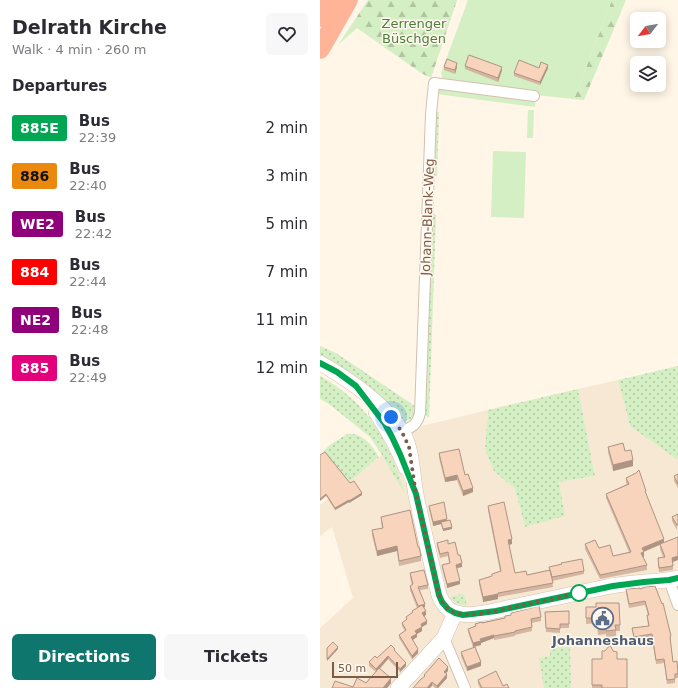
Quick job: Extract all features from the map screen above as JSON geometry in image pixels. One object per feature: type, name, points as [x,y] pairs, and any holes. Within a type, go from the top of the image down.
[{"type":"highway","points":[[320,17],[330,0]]},
{"type":"highway","points":[[320,49],[348,0]]},
{"type":"street","name":"Johann-Blank-Weg","points":[[397,434],[411,428],[417,422],[420,413],[431,114],[434,83],[534,96]]},
{"type":"street","points":[[320,363],[337,372],[377,403],[391,417],[397,434],[409,447],[416,494],[439,595],[442,602],[448,609],[463,615],[478,614],[613,586],[674,579],[678,605]]},
{"type":"street","points":[[398,688],[444,638],[455,613]]},
{"type":"street","points":[[444,638],[465,688]]},
{"type":"shaded area","points":[[618,380],[630,426],[678,460],[678,688],[320,688],[320,628],[353,598],[332,527],[320,536],[320,505],[382,455],[422,426],[488,410],[485,450],[494,471],[515,489],[525,527],[565,516],[559,482],[595,476],[578,389]]},
{"type":"green space","name":"Zerrenger Büschgen","points":[[368,0],[457,0],[431,78],[421,73],[357,28],[338,45]]},
{"type":"green space","points":[[468,0],[612,0],[574,99],[536,95],[535,107],[437,94],[443,82],[441,73]]},
{"type":"green space","points":[[612,0],[626,0],[584,100],[574,99]]},
{"type":"green space","points":[[528,110],[534,110],[533,138],[527,138]]},
{"type":"green space","points":[[435,112],[439,112],[437,176],[433,176]]},
{"type":"green space","points":[[493,151],[526,152],[524,218],[491,217]]},
{"type":"green space","points":[[431,212],[436,215],[429,418],[423,412]]},
{"type":"green space","points":[[320,346],[336,353],[415,406],[413,417],[403,422],[320,356]]},
{"type":"green space","points":[[678,366],[678,460],[630,426],[618,380]]},
{"type":"green space","points":[[320,376],[352,398],[374,424],[391,455],[404,491],[370,437],[329,404],[320,399]]},
{"type":"green space","points":[[578,389],[595,476],[559,482],[565,516],[525,527],[515,489],[494,471],[485,450],[488,410]]},
{"type":"green space","points":[[347,434],[362,437],[370,444],[379,457],[349,482],[323,451]]},
{"type":"green space","points":[[461,594],[464,595],[467,605],[457,603],[450,597]]},
{"type":"green space","points":[[570,647],[571,688],[544,688],[539,658],[550,656],[550,648]]},
{"type":"building","points":[[469,55],[502,67],[498,78],[465,66]]},
{"type":"building","points":[[447,59],[457,63],[455,70],[444,67]]},
{"type":"building","points":[[519,60],[539,68],[541,62],[548,65],[540,82],[514,73]]},
{"type":"building","points":[[623,443],[625,451],[631,450],[633,460],[613,465],[608,447]]},
{"type":"building","points":[[459,449],[465,475],[468,474],[473,488],[463,491],[457,475],[445,478],[439,453]]},
{"type":"building","points":[[325,452],[350,483],[354,481],[362,493],[335,508],[326,494],[320,499],[320,455]]},
{"type":"building","points":[[639,470],[645,491],[664,539],[642,548],[644,552],[641,553],[647,565],[600,575],[585,544],[595,540],[599,548],[610,545],[613,556],[631,552],[606,494],[629,484],[626,478]]},
{"type":"building","points":[[678,474],[678,484],[674,476]]},
{"type":"building","points":[[444,502],[447,519],[433,522],[429,506]]},
{"type":"building","points":[[504,502],[512,539],[508,540],[515,573],[526,571],[527,575],[550,570],[553,583],[483,597],[479,580],[492,576],[492,574],[501,571],[488,506]]},
{"type":"building","points":[[410,510],[421,556],[399,561],[397,546],[377,551],[372,530],[383,528],[381,517]]},
{"type":"building","points":[[678,514],[678,525],[677,525],[672,517]]},
{"type":"building","points":[[450,520],[452,527],[443,529],[441,522]]},
{"type":"building","points":[[678,537],[678,556],[672,558],[673,566],[659,568],[658,558],[665,557],[660,544]]},
{"type":"building","points":[[448,540],[448,544],[455,542],[458,555],[460,555],[462,563],[456,565],[460,581],[447,584],[442,565],[450,563],[448,552],[440,554],[437,543]]},
{"type":"building","points":[[582,559],[584,571],[552,577],[549,567]]},
{"type":"building","points":[[424,570],[428,585],[418,587],[425,604],[418,606],[410,586],[413,584],[410,573]]},
{"type":"building","points":[[655,586],[662,604],[663,603],[671,636],[673,662],[677,661],[678,674],[675,674],[675,679],[667,680],[664,659],[656,660],[652,634],[634,637],[632,628],[649,626],[647,615],[649,615],[645,601],[629,604],[626,589],[640,589]]},
{"type":"building","name":"Johanneshaus","points":[[596,603],[619,603],[620,625],[615,625],[616,630],[606,631],[606,629],[598,629],[597,618],[586,618],[586,607],[596,607]]},
{"type":"building","points":[[422,605],[426,611],[422,613],[427,621],[421,624],[422,627],[415,631],[417,634],[411,637],[418,649],[412,656],[399,635],[406,630],[402,623],[407,619],[406,617]]},
{"type":"building","points":[[539,606],[541,617],[531,619],[532,627],[515,632],[494,635],[480,639],[481,641],[473,643],[468,629],[476,626],[475,624],[505,618],[505,616],[511,615],[511,613]]},
{"type":"building","points":[[569,611],[569,624],[560,624],[560,629],[546,628],[545,612]]},
{"type":"building","points":[[333,642],[338,647],[327,659],[327,648]]},
{"type":"building","points":[[391,645],[406,663],[400,669],[388,656],[376,669],[369,662],[375,656],[377,658]]},
{"type":"building","points":[[610,645],[613,651],[617,652],[617,659],[627,659],[627,688],[602,688],[602,685],[592,685],[592,659],[602,659],[602,651],[605,651]]},
{"type":"building","points":[[475,647],[481,662],[467,667],[461,652]]},
{"type":"building","points":[[439,658],[448,667],[444,672],[447,674],[437,686],[432,682],[427,688],[413,688],[425,676],[424,675]]},
{"type":"building","points":[[379,668],[391,678],[383,688],[332,688],[335,681],[353,687],[357,678],[366,683]]},
{"type":"building","points":[[496,671],[503,686],[507,684],[509,688],[482,688],[478,680]]},
{"type":"bus line","name":"885E","points":[[320,363],[337,372],[356,386],[385,424],[392,437],[416,494],[439,595],[442,602],[448,609],[463,615],[496,611],[613,586],[678,578]]},
{"type":"place","name":"Johanneshaus","points":[[603,618]]},
{"type":"route","points":[[391,417],[402,432],[409,447],[416,494],[439,595],[442,602],[448,609],[463,615],[472,614],[496,611],[579,593]]}]
